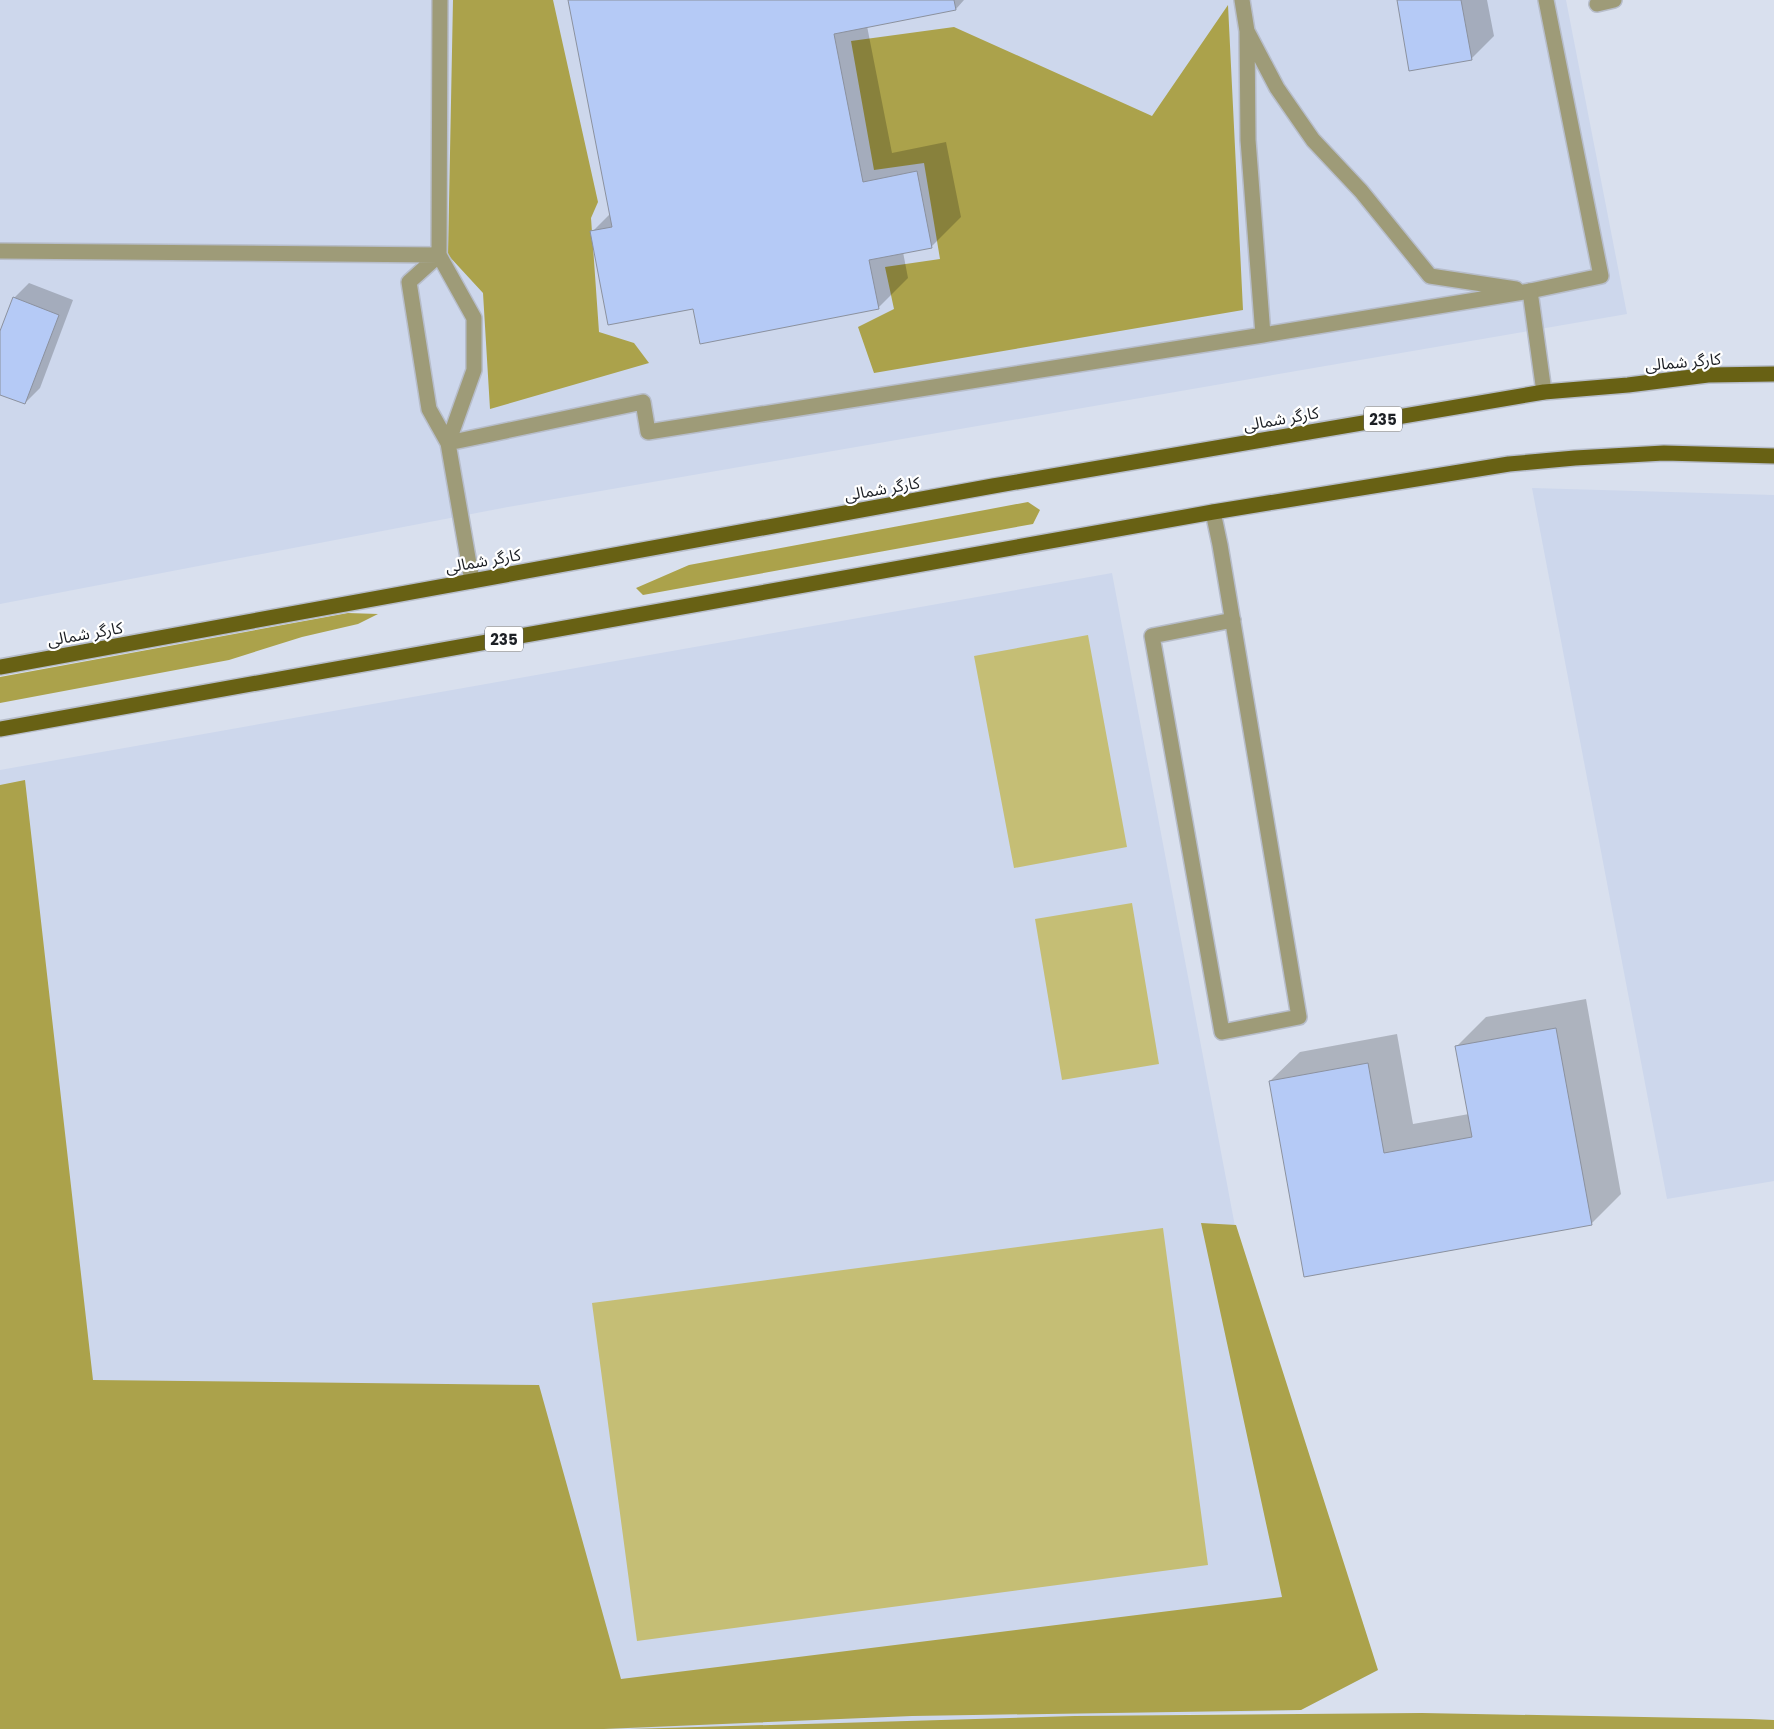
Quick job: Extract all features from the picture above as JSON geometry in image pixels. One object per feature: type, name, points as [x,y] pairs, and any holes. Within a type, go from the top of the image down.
[{"type":"main road","name":"کارگر شمالی","points":[[0,667],[1003,484],[1544,392],[1628,385],[1708,375],[1774,374]]},
{"type":"main road","name":"235","points":[[0,729],[1213,512],[1519,463],[1664,453],[1774,456]]},
{"type":"street","points":[[440,0],[439,255],[474,318],[474,370],[448,443]]},
{"type":"street","points":[[1242,0],[1247,31],[1248,140],[1264,335]]},
{"type":"street","points":[[448,443],[643,402],[648,432],[1264,335],[1530,291],[1601,276],[1546,0]]},
{"type":"street","points":[[1597,4],[1614,0]]},
{"type":"street","points":[[1247,31],[1276,88],[1313,140],[1361,191],[1430,276],[1530,291]]},
{"type":"street","points":[[0,252],[439,255]]},
{"type":"street","points":[[439,255],[409,282],[429,409],[448,443],[472,581]]},
{"type":"street","points":[[1530,291],[1544,392]]},
{"type":"street","points":[[1213,512],[1233,620],[1299,1017],[1222,1032],[1152,636],[1233,620]]},
{"type":"shaded area","points":[[0,0],[1566,0],[1627,314],[508,507],[0,604]]},
{"type":"shaded area","points":[[453,0],[553,0],[598,202],[591,218],[599,332],[634,343],[649,363],[490,409],[483,293],[448,255]]},
{"type":"shaded area","points":[[1228,5],[1243,310],[874,373],[858,327],[894,309],[885,267],[940,259],[924,163],[874,170],[851,41],[954,27],[1152,116]]},
{"type":"shaded area","points":[[1532,488],[1774,495],[1774,1181],[1667,1199]]},
{"type":"shaded area","points":[[1028,502],[1040,510],[1033,524],[643,595],[636,588],[689,565]]},
{"type":"shaded area","points":[[1112,573],[1250,1306],[1378,1670],[1301,1710],[805,1729],[0,1729],[0,770]]},
{"type":"shaded area","points":[[348,613],[378,614],[358,624],[302,637],[229,660],[0,703],[0,677]]},
{"type":"shaded area","points":[[1088,635],[1127,847],[1014,868],[974,656]]},
{"type":"shaded area","points":[[25,780],[93,1380],[539,1385],[621,1679],[1282,1597],[1201,1223],[1236,1225],[1378,1670],[1301,1710],[912,1716],[604,1729],[0,1729],[0,785]]},
{"type":"shaded area","points":[[1132,903],[1159,1064],[1062,1080],[1035,919]]},
{"type":"shaded area","points":[[1163,1228],[1208,1565],[637,1641],[592,1303]]},
{"type":"shaded area","points":[[1422,1713],[1774,1720],[1774,1729],[630,1729],[1075,1716]]},
{"type":"building","points":[[568,0],[954,0],[956,10],[834,34],[863,182],[917,171],[932,248],[869,260],[879,309],[700,344],[693,309],[608,325],[590,231],[612,227]]},
{"type":"building","points":[[1397,0],[1461,0],[1472,60],[1409,71]]},
{"type":"building","points":[[13,297],[59,315],[25,404],[0,395],[0,331]]},
{"type":"building","points":[[1556,1028],[1592,1225],[1304,1277],[1269,1081],[1368,1063],[1384,1153],[1472,1137],[1455,1046]]}]
